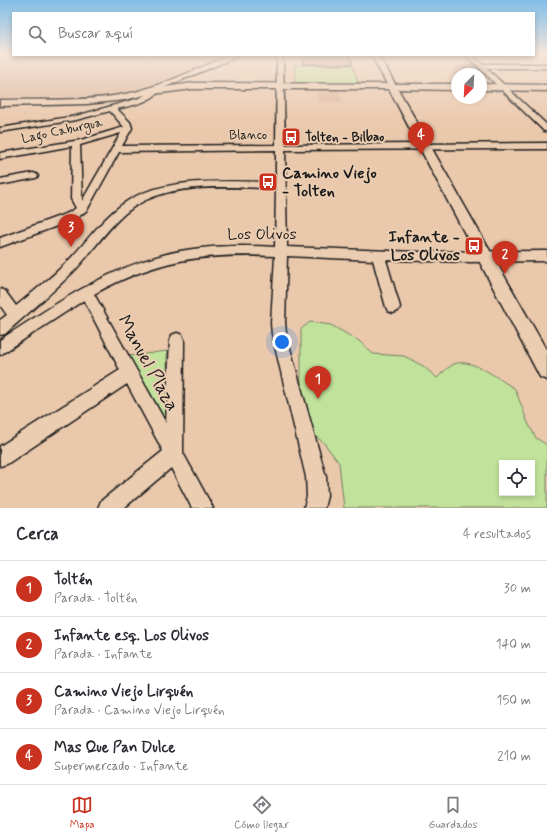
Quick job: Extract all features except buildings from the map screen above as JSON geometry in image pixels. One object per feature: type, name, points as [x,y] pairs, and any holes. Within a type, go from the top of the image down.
[{"type":"main road","points":[[145,92],[181,78]]},
{"type":"main road","points":[[388,78],[424,147],[547,370]]},
{"type":"main road","points":[[0,103],[97,101],[187,86],[451,87]]},
{"type":"main road","points":[[487,88],[547,88]]},
{"type":"street","points":[[280,78],[281,252],[278,312],[279,334],[316,477],[318,491],[316,506]]},
{"type":"street","points":[[493,78],[547,129]]},
{"type":"street","points":[[0,130],[76,118],[112,109],[147,98],[157,90]]},
{"type":"street","points":[[0,243],[72,216],[83,208],[128,128],[127,124],[112,109]]},
{"type":"street","name":"Lago Caburgua","points":[[0,156],[76,144],[128,128]]},
{"type":"street","points":[[76,144],[76,199],[78,205],[83,208]]},
{"type":"street","name":"Blanco","points":[[117,149],[547,146]]},
{"type":"street","points":[[0,182],[33,176]]},
{"type":"street","points":[[7,323],[70,266],[117,215],[137,200],[163,192],[190,188],[280,185]]},
{"type":"street","name":"Los Olivos","points":[[0,348],[86,292],[127,271],[178,256],[223,252],[281,252],[486,258],[547,256]]},
{"type":"street","points":[[378,255],[393,307]]},
{"type":"street","name":"Manuel Plaza","points":[[86,292],[203,508]]},
{"type":"street","points":[[0,294],[7,323],[7,332],[18,336]]},
{"type":"street","name":"Manuel Plaza","points":[[174,454],[177,340]]},
{"type":"street","points":[[0,457],[130,373]]},
{"type":"street","points":[[108,508],[174,454]]},
{"type":"shaded area","points":[[0,78],[174,78],[152,87],[119,96],[0,98]]},
{"type":"shaded area","points":[[317,90],[339,90],[342,102],[318,102]]},
{"type":"green space","points":[[295,78],[357,78],[359,84],[296,84]]},
{"type":"green space","points":[[310,322],[331,325],[359,341],[373,354],[404,356],[423,366],[437,378],[447,368],[454,364],[461,363],[477,366],[486,370],[515,389],[528,423],[536,438],[547,445],[547,508],[344,508],[339,463],[324,443],[304,427],[301,407],[301,329]]},
{"type":"green space","points":[[167,351],[168,424],[129,356]]},
{"type":"place","name":"Tolten - Bilbao","points":[[291,137]]},
{"type":"place","name":"Mas Que Pan Dulce","points":[[421,155]]},
{"type":"place","name":"Camino Viejo - Tolten","points":[[268,182]]},
{"type":"place","name":"Infante - Los Olivos","points":[[474,246]]},
{"type":"place","name":"Camino Viejo Lirquén","points":[[71,247]]},
{"type":"place","name":"Infante esq. Los Olivos","points":[[505,274]]},
{"type":"place","name":"Toltén","points":[[318,399]]}]
